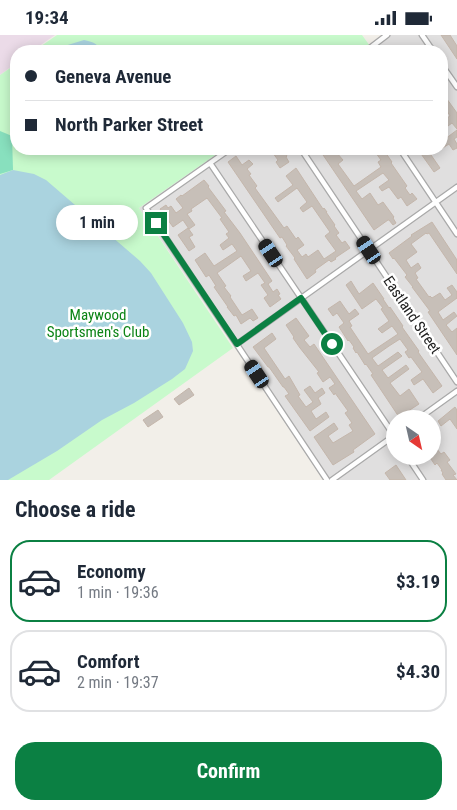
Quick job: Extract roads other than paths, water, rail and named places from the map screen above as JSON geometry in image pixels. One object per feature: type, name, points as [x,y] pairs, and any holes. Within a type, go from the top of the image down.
[{"type":"street","points":[[374,45],[387,35]]},
{"type":"street","points":[[448,74],[457,87]]},
{"type":"street","points":[[221,155],[146,209],[327,480]]},
{"type":"street","name":"Eastland Street","points":[[305,155],[457,382]]},
{"type":"street","points":[[404,155],[457,234]]},
{"type":"street","points":[[210,163],[386,423]]},
{"type":"street","points":[[237,344],[457,187]]},
{"type":"street","points":[[431,410],[457,391]]},
{"type":"street","points":[[332,480],[386,442]]},
{"type":"street","points":[[414,465],[423,480]]},
{"type":"water","points":[[84,40],[97,45],[68,45]]},
{"type":"water","name":"Maywood Sportsmen's Club","points":[[13,170],[34,174],[46,180],[140,261],[151,273],[183,323],[192,342],[193,351],[185,369],[172,379],[134,403],[102,420],[57,451],[8,480],[0,480],[0,175]]}]
